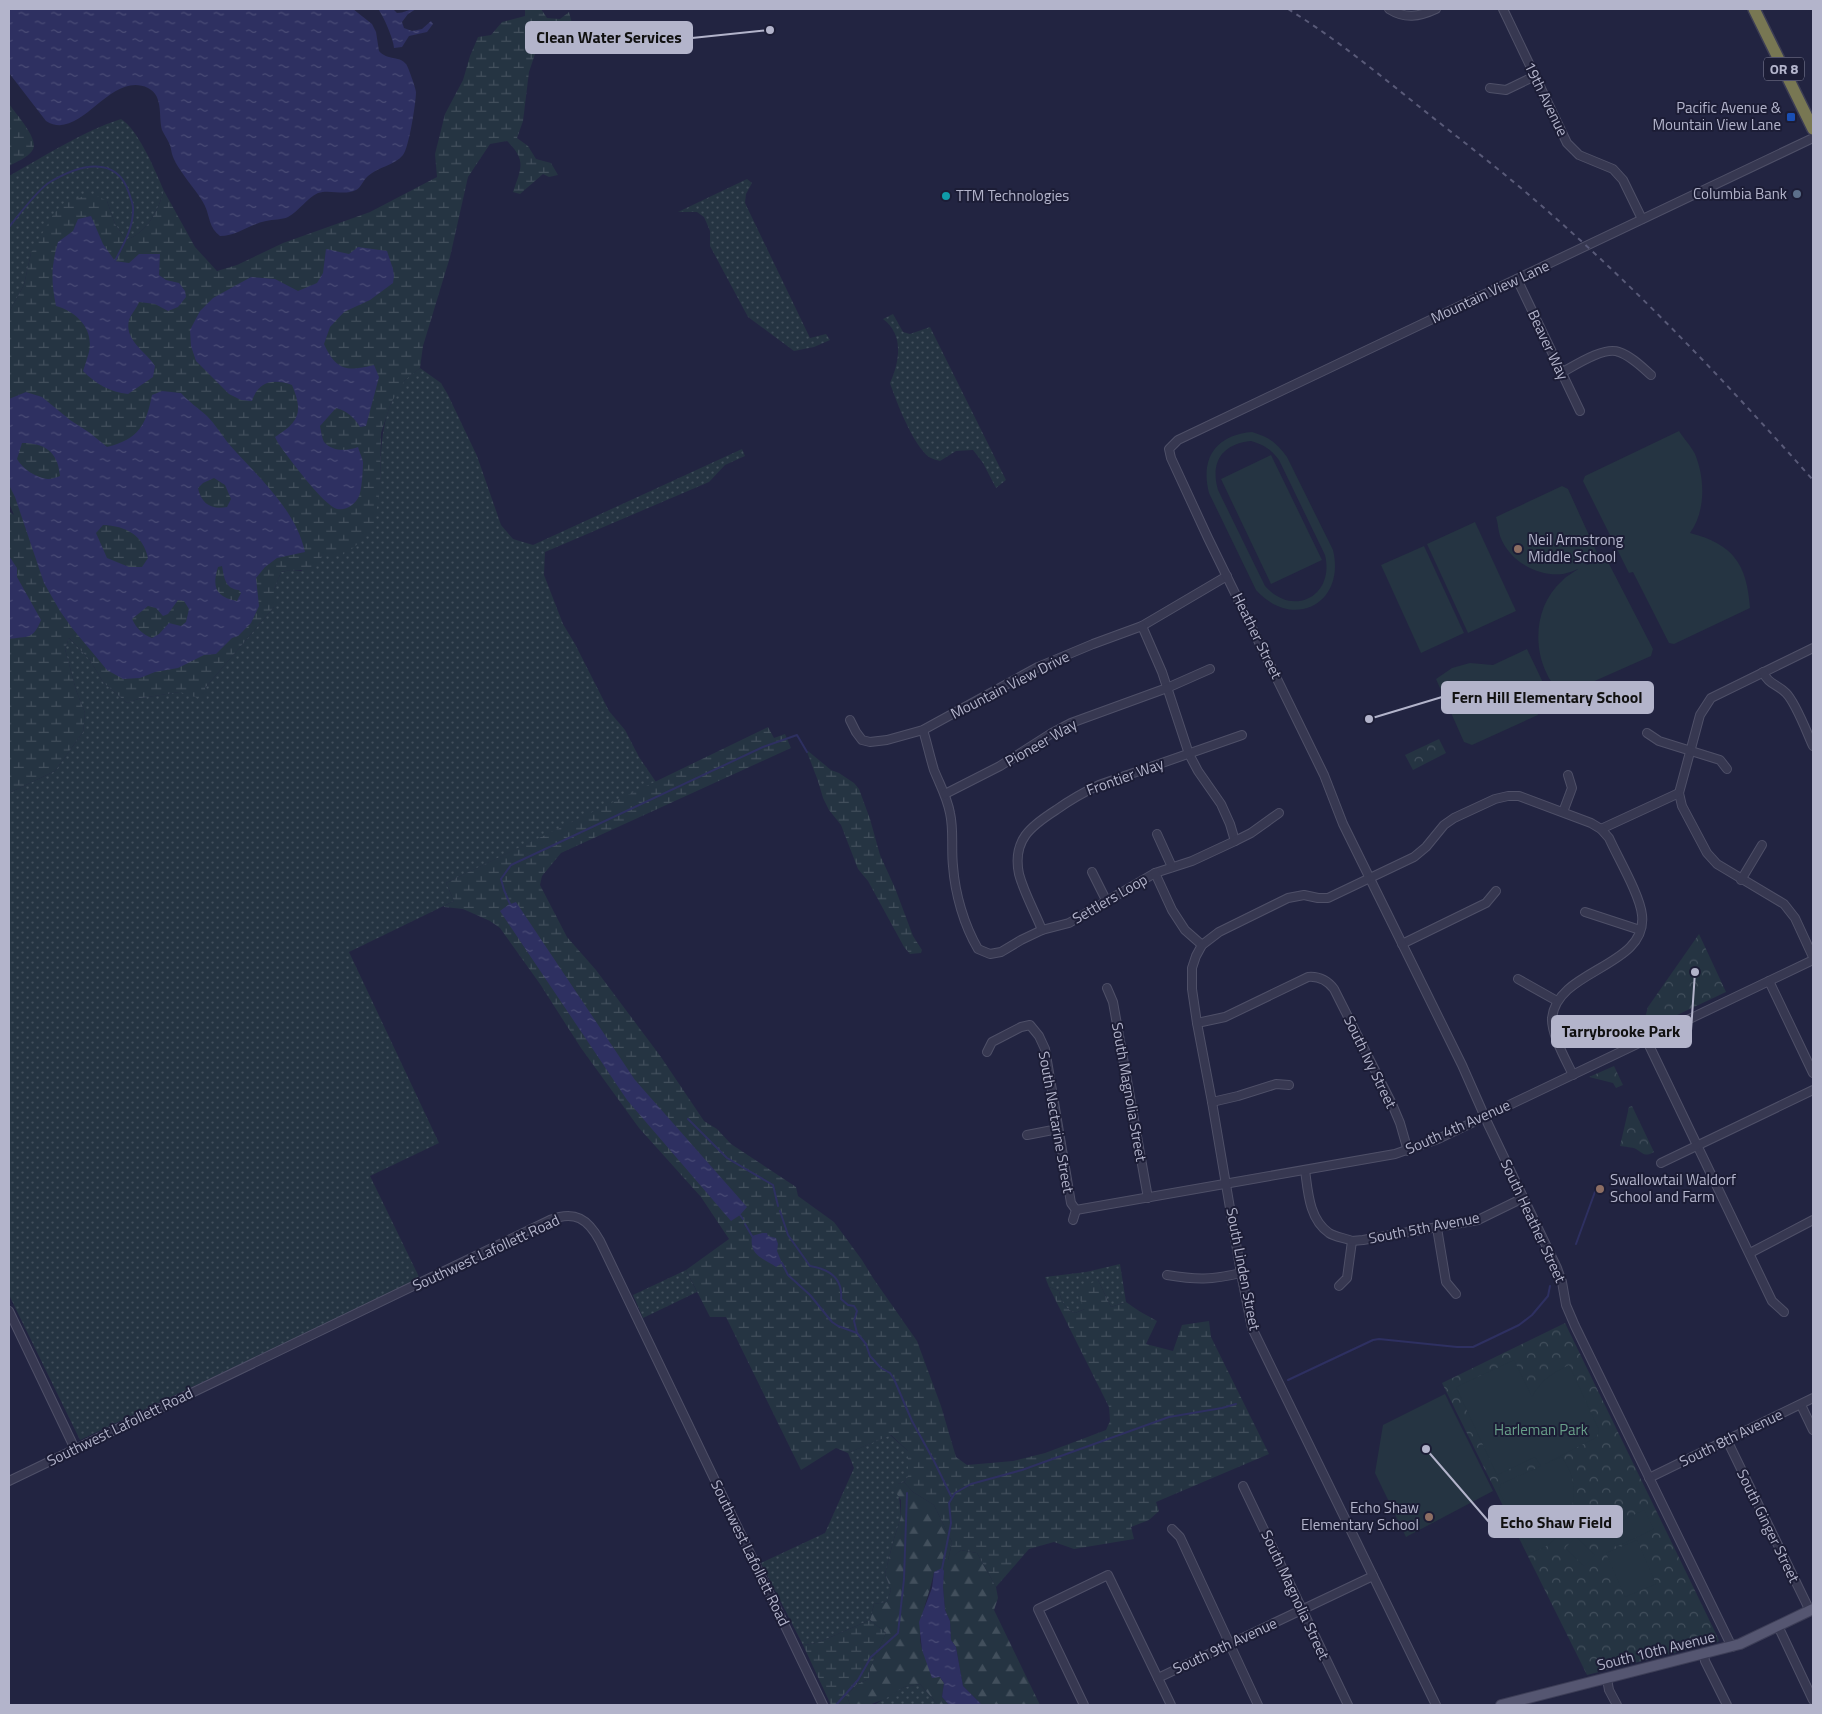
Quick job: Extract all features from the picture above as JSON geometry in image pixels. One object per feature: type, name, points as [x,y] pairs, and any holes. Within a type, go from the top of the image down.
[{"type":"highway","name":"OR 8","points":[[1754,9],[1813,129]]},
{"type":"main road","name":"South 10th Avenue","points":[[1501,1705],[1515,1704],[1732,1647],[1811,1610]]},
{"type":"street","points":[[1389,9],[1396,14],[1412,17],[1436,9]]},
{"type":"street","name":"19th Avenue","points":[[1502,9],[1567,143],[1579,155],[1613,169],[1623,180],[1642,219]]},
{"type":"street","points":[[1490,88],[1506,90],[1535,76]]},
{"type":"street","name":"Mountain View Lane","points":[[1169,449],[1178,440],[1813,138]]},
{"type":"street","name":"Beaver Way","points":[[1517,279],[1580,411]]},
{"type":"street","points":[[1561,373],[1586,359],[1608,351],[1618,351],[1651,375]]},
{"type":"street","name":"Heather Street","points":[[1169,449],[1171,458],[1208,538],[1324,775],[1343,824]]},
{"type":"street","name":"Mountain View Drive","points":[[850,720],[862,740],[870,742],[887,740],[923,730],[1038,667],[1142,626],[1227,576]]},
{"type":"street","points":[[1142,626],[1167,688],[1189,754],[1198,771],[1221,804],[1235,841]]},
{"type":"street","points":[[1813,648],[1711,698],[1700,715],[1679,793],[1682,806],[1706,853],[1717,864],[1741,880],[1784,904],[1795,918],[1813,958]]},
{"type":"street","name":"Pioneer Way","points":[[946,794],[1000,766],[1071,723],[1167,688],[1210,669]]},
{"type":"street","points":[[1763,672],[1766,680],[1786,693],[1792,700],[1813,746]]},
{"type":"street","name":"Settlers Loop","points":[[923,730],[935,770],[946,794],[953,831],[955,885],[971,937],[978,949],[990,954],[1001,952],[1042,930],[1069,923],[1155,873],[1212,853],[1252,833],[1279,813]]},
{"type":"street","points":[[1647,732],[1659,741],[1720,760],[1727,769]]},
{"type":"street","name":"Frontier Way","points":[[1042,930],[1019,874],[1018,859],[1020,846],[1030,828],[1078,795],[1099,785],[1242,736]]},
{"type":"street","points":[[1563,812],[1572,788],[1568,775]]},
{"type":"street","points":[[1601,829],[1679,793]]},
{"type":"street","points":[[1155,873],[1172,910],[1185,930],[1202,945],[1219,932],[1288,898],[1304,895],[1328,898],[1414,857],[1426,847],[1444,825],[1454,818],[1494,799],[1519,796],[1591,823],[1601,829],[1609,838],[1639,902],[1642,916],[1640,930],[1634,944],[1568,990],[1557,1001],[1552,1019],[1555,1034],[1573,1075]]},
{"type":"street","name":"South Heather Street","points":[[1343,824],[1462,1065],[1557,1268],[1562,1282],[1566,1305],[1575,1326],[1732,1647]]},
{"type":"street","points":[[1157,834],[1172,867]]},
{"type":"street","points":[[1741,880],[1762,844]]},
{"type":"street","points":[[1092,872],[1107,902]]},
{"type":"street","points":[[1402,944],[1486,903],[1496,891]]},
{"type":"street","points":[[1584,912],[1640,930]]},
{"type":"street","name":"South Linden Street","points":[[1202,945],[1192,968],[1192,989],[1249,1316],[1256,1338],[1436,1705]]},
{"type":"street","name":"South 4th Avenue","points":[[1076,1210],[1408,1151],[1438,1140],[1813,958]]},
{"type":"street","name":"South Ivy Street","points":[[1197,1023],[1225,1017],[1308,977],[1322,979],[1334,989],[1347,1013],[1392,1104],[1408,1151]]},
{"type":"street","points":[[1518,979],[1557,1001]]},
{"type":"street","points":[[1769,981],[1813,1073]]},
{"type":"street","name":"South Magnolia Street","points":[[1107,988],[1113,1002],[1148,1198]]},
{"type":"street","name":"South Nectarine Street","points":[[987,1052],[992,1042],[1022,1027],[1030,1025],[1039,1036],[1045,1049],[1071,1203],[1076,1210],[1073,1220]]},
{"type":"street","points":[[1646,1039],[1772,1301],[1784,1312]]},
{"type":"street","points":[[1212,1102],[1276,1084],[1289,1085]]},
{"type":"street","points":[[1661,1163],[1813,1090]]},
{"type":"street","points":[[1027,1134],[1058,1129]]},
{"type":"street","points":[[1305,1170],[1312,1211],[1318,1222],[1329,1233],[1352,1241],[1347,1278],[1339,1286]]},
{"type":"street","name":"South 5th Avenue","points":[[1352,1241],[1478,1220],[1523,1198]]},
{"type":"street","name":"Southwest Lafollett Road","points":[[9,1481],[550,1220],[563,1216],[577,1217],[590,1225],[600,1241],[823,1705]]},
{"type":"street","points":[[1750,1253],[1813,1220]]},
{"type":"street","points":[[1437,1228],[1446,1282],[1456,1294]]},
{"type":"street","points":[[1167,1275],[1192,1280],[1241,1273]]},
{"type":"street","points":[[9,1311],[75,1449]]},
{"type":"street","name":"South 8th Avenue","points":[[1649,1478],[1813,1398]]},
{"type":"street","points":[[1801,1404],[1813,1430]]},
{"type":"street","name":"South Ginger Street","points":[[1727,1440],[1811,1610]]},
{"type":"street","name":"South Magnolia Street","points":[[1243,1486],[1348,1705]]},
{"type":"street","points":[[1172,1529],[1180,1536],[1258,1705]]},
{"type":"street","points":[[1084,1705],[1038,1609],[1108,1575],[1171,1705]]},
{"type":"street","name":"South 9th Avenue","points":[[1158,1678],[1373,1576]]},
{"type":"street","points":[[1778,1626],[1813,1700]]},
{"type":"street","points":[[1704,1654],[1705,1661],[1727,1705]]},
{"type":"street","points":[[1607,1679],[1617,1705]]},
{"type":"green space","points":[[525,9],[541,9],[547,18],[560,19],[569,12],[572,23],[538,45],[529,72],[523,121],[517,138],[528,146],[536,159],[551,163],[558,175],[549,177],[543,174],[520,194],[513,192],[520,171],[520,160],[518,154],[507,141],[490,144],[468,177],[450,257],[423,346],[420,368],[405,380],[391,403],[381,433],[380,490],[373,529],[372,526],[351,550],[339,556],[323,555],[314,569],[281,572],[274,590],[274,607],[205,688],[207,701],[180,692],[141,698],[127,703],[103,682],[90,660],[69,638],[65,649],[76,690],[85,713],[83,732],[55,771],[9,793],[9,511],[14,515],[9,503],[9,312],[24,285],[31,253],[54,213],[66,201],[85,196],[97,196],[107,201],[115,224],[126,240],[146,227],[164,191],[195,247],[217,271],[237,265],[283,243],[370,212],[437,177],[435,154],[445,114],[463,80],[478,37],[491,35],[502,22],[525,16]]},
{"type":"green space","points":[[9,104],[31,134],[34,147],[27,156],[9,166]]},
{"type":"green space","points":[[121,119],[140,141],[164,191],[155,214],[146,227],[126,240],[115,224],[107,201],[31,253],[24,285],[9,312],[9,176],[77,137]]},
{"type":"green space","points":[[747,179],[752,183],[746,194],[745,203],[810,338],[826,334],[830,340],[814,347],[794,351],[748,317],[710,246],[710,231],[704,217],[697,212],[678,212]]},
{"type":"green space","points":[[893,314],[903,332],[910,334],[930,327],[1006,480],[996,488],[983,463],[973,450],[956,451],[940,461],[929,457],[917,443],[896,400],[890,383],[896,366],[898,349],[894,332],[883,319]]},
{"type":"green space","points":[[420,368],[441,383],[448,395],[477,456],[501,525],[513,539],[533,545],[742,449],[745,456],[725,465],[709,482],[545,552],[544,575],[563,624],[609,711],[625,730],[639,757],[656,782],[446,883],[454,901],[349,952],[439,1143],[370,1176],[420,1279],[80,1440],[9,1295],[9,793],[55,771],[83,732],[85,713],[76,690],[65,649],[69,638],[90,660],[103,682],[127,703],[141,698],[205,688],[274,607],[274,590],[281,572],[301,571],[323,555],[380,490],[381,447],[390,405],[405,380]]},
{"type":"green space","points":[[1679,431],[1692,448],[1701,473],[1701,505],[1699,515],[1690,533],[1717,543],[1735,558],[1745,579],[1750,608],[1674,644],[1669,643],[1633,572],[1629,573],[1583,481],[1585,476]]},
{"type":"green space","points":[[1252,432],[1263,436],[1276,444],[1283,452],[1333,550],[1335,569],[1332,585],[1324,597],[1313,606],[1300,610],[1285,609],[1270,602],[1256,590],[1209,493],[1207,469],[1209,459],[1220,443],[1239,434]],"holes":[[[1251,441],[1270,450],[1279,460],[1325,555],[1326,569],[1324,582],[1318,591],[1309,598],[1299,601],[1288,600],[1276,596],[1265,586],[1218,490],[1216,471],[1217,463],[1221,456],[1232,446]]]},
{"type":"green space","points":[[1271,455],[1322,560],[1271,584],[1221,479]]},
{"type":"green space","points":[[1562,486],[1568,489],[1598,555],[1586,565],[1607,560],[1653,649],[1651,656],[1563,695],[1550,680],[1542,662],[1539,650],[1539,625],[1542,613],[1553,590],[1578,569],[1563,574],[1553,574],[1543,573],[1525,566],[1504,545],[1496,517]]},
{"type":"green space","points":[[1475,522],[1516,611],[1468,633],[1427,544]]},
{"type":"green space","points":[[1424,546],[1464,633],[1421,653],[1381,565]]},
{"type":"green space","points":[[1527,649],[1548,693],[1533,700],[1538,715],[1472,745],[1464,742],[1436,679],[1452,668],[1470,663],[1493,665]]},
{"type":"green space","points":[[768,727],[774,738],[785,734],[791,748],[561,853],[542,876],[540,885],[567,937],[596,970],[661,1057],[704,1121],[717,1129],[731,1144],[796,1187],[798,1196],[834,1222],[862,1260],[917,1341],[941,1406],[956,1457],[967,1465],[1013,1461],[1045,1453],[1106,1430],[1110,1421],[1109,1407],[1049,1287],[1059,1291],[1064,1304],[1075,1313],[1085,1309],[1075,1291],[1098,1280],[1111,1307],[1126,1302],[1157,1321],[1146,1344],[1173,1351],[1182,1325],[1209,1321],[1211,1337],[1269,1454],[1156,1502],[1159,1511],[1149,1520],[1131,1527],[1134,1539],[1074,1549],[1054,1542],[1029,1549],[996,1587],[977,1553],[961,1550],[948,1561],[952,1542],[934,1505],[913,1492],[904,1482],[908,1477],[908,1451],[891,1435],[848,1453],[836,1448],[801,1470],[726,1317],[710,1317],[686,1270],[729,1239],[701,1197],[639,1128],[581,1048],[540,984],[500,928],[490,921],[463,909],[444,907],[454,901],[446,883]]},
{"type":"green space","points":[[1439,739],[1446,753],[1413,770],[1405,755]]},
{"type":"green space","points":[[808,751],[831,770],[854,783],[859,789],[880,855],[913,936],[922,950],[921,953],[910,954],[904,947],[868,881],[858,869],[841,825],[829,810],[823,798]]},
{"type":"green space","points":[[1699,934],[1726,992],[1641,1032],[1648,1007]]},
{"type":"green space","points":[[1614,1066],[1623,1085],[1616,1088],[1613,1083],[1589,1077]]},
{"type":"green space","points":[[1632,1106],[1654,1152],[1651,1154],[1645,1154],[1634,1148],[1620,1146],[1629,1107]]},
{"type":"green space","points":[[1120,1264],[1126,1302],[1111,1307],[1098,1280],[1085,1309],[1075,1313],[1064,1304],[1059,1291],[1049,1287],[1045,1277],[1086,1272]]},
{"type":"green space","points":[[686,1270],[697,1292],[643,1318],[633,1295]]},
{"type":"green space","name":"Harleman Park","points":[[1565,1323],[1719,1640],[1718,1642],[1587,1675],[1442,1383]]},
{"type":"green space","points":[[1514,1360],[1532,1397],[1539,1386],[1548,1378],[1569,1365],[1599,1430],[1597,1437],[1545,1464],[1562,1457],[1571,1474],[1574,1493],[1573,1503],[1562,1531],[1548,1545],[1530,1553],[1499,1491],[1501,1484],[1541,1466],[1535,1457],[1497,1475],[1456,1387]]},
{"type":"green space","points":[[1445,1394],[1493,1491],[1406,1537],[1375,1473],[1383,1425]]},
{"type":"green space","points":[[890,1435],[908,1451],[908,1477],[904,1482],[898,1484],[901,1517],[885,1574],[891,1590],[887,1602],[874,1604],[870,1620],[817,1643],[803,1645],[761,1563],[825,1533],[854,1468],[848,1453]]},
{"type":"green space","points":[[904,1482],[913,1492],[934,1505],[952,1542],[948,1560],[961,1550],[977,1553],[996,1587],[998,1598],[994,1610],[1040,1705],[982,1705],[963,1686],[956,1647],[951,1640],[950,1621],[945,1610],[944,1571],[934,1572],[921,1622],[920,1642],[930,1663],[944,1683],[942,1697],[949,1705],[938,1705],[920,1684],[904,1687],[885,1699],[869,1705],[850,1705],[847,1696],[857,1684],[869,1679],[870,1668],[886,1633],[870,1620],[874,1604],[887,1602],[891,1590],[885,1574],[901,1517],[901,1500],[894,1490],[898,1484]]},
{"type":"green space","points":[[1644,1510],[1654,1529],[1616,1547],[1607,1528]]},
{"type":"green space","points":[[1576,1537],[1595,1555],[1584,1566],[1565,1548]]},
{"type":"green space","points":[[1637,1540],[1656,1584],[1625,1597],[1606,1553]]},
{"type":"green space","points":[[870,1620],[886,1633],[870,1668],[869,1679],[857,1684],[847,1696],[850,1705],[831,1705],[803,1645],[817,1643]]},
{"type":"green space","points":[[920,1684],[938,1705],[874,1705],[904,1687]]},
{"type":"water","points":[[9,9],[353,9],[372,24],[376,32],[379,51],[385,56],[403,62],[410,73],[416,90],[416,97],[408,144],[400,158],[368,176],[356,190],[351,192],[318,193],[288,217],[269,220],[232,234],[220,236],[212,226],[203,202],[174,159],[170,144],[162,130],[158,101],[153,92],[148,88],[134,85],[121,89],[108,96],[71,123],[59,125],[46,121],[9,73]]},
{"type":"water","points":[[378,9],[393,9],[397,13],[416,9],[408,14],[402,22],[404,28],[412,31],[422,29],[431,21],[433,24],[427,32],[409,36],[402,47],[394,48],[388,28]]},
{"type":"water","points":[[91,216],[103,244],[115,261],[129,263],[139,254],[160,254],[159,275],[166,280],[179,283],[185,291],[186,297],[178,307],[168,311],[155,304],[139,302],[131,316],[128,327],[130,334],[155,366],[153,377],[128,394],[104,387],[83,371],[89,352],[89,336],[77,317],[71,312],[56,306],[52,274],[58,242],[73,231],[78,219]]},
{"type":"water","points":[[358,247],[387,251],[394,276],[393,283],[370,300],[344,312],[330,327],[324,344],[328,353],[343,367],[356,368],[374,365],[379,377],[366,426],[360,427],[350,415],[336,408],[320,426],[324,442],[332,448],[340,450],[358,447],[363,460],[361,489],[356,502],[344,509],[337,509],[323,499],[306,480],[289,459],[275,437],[290,426],[297,415],[298,402],[292,385],[273,382],[263,385],[252,401],[241,400],[229,394],[196,361],[191,346],[190,330],[200,311],[213,298],[251,277],[275,279],[298,291],[317,283],[323,273],[326,249],[349,254]]},
{"type":"water","points":[[162,391],[181,393],[207,416],[228,443],[274,493],[293,521],[305,552],[277,558],[265,567],[256,578],[259,606],[251,623],[216,654],[204,655],[178,668],[155,672],[140,678],[123,679],[107,670],[72,628],[44,583],[15,497],[9,485],[9,399],[26,392],[42,397],[107,447],[127,440],[134,435],[144,423],[152,395]],"holes":[[[22,443],[44,447],[53,455],[59,468],[60,476],[48,479],[39,477],[26,469],[17,459]],[[214,478],[225,485],[231,499],[227,507],[217,508],[208,505],[199,494],[198,488],[203,483]],[[103,525],[126,530],[142,543],[148,558],[142,567],[129,567],[107,558],[96,533]],[[222,566],[228,585],[239,590],[241,593],[237,601],[224,597],[217,590],[216,574],[218,567]],[[178,600],[184,601],[189,609],[186,622],[181,626],[169,623],[159,634],[152,638],[140,631],[132,619],[148,606],[156,608],[163,616],[168,614]]]},
{"type":"water","points":[[9,556],[17,568],[17,577],[41,620],[35,631],[29,636],[9,639]]},
{"type":"water","points":[[516,902],[635,1080],[747,1207],[740,1215],[731,1221],[627,1100],[500,911]]},
{"type":"water","points":[[767,1233],[768,1236],[776,1238],[778,1244],[777,1251],[782,1263],[776,1267],[758,1256],[753,1248],[752,1236]]},
{"type":"water","points":[[942,1568],[944,1571],[945,1610],[950,1621],[951,1640],[956,1647],[963,1686],[982,1705],[949,1705],[942,1697],[944,1683],[940,1677],[932,1678],[922,1650],[919,1622],[932,1588],[934,1572]]},
{"type":"waterway","points":[[9,227],[45,185],[72,171],[83,168],[105,168],[115,172],[123,180],[133,206],[130,229],[115,261]]},
{"type":"waterway","points":[[510,904],[501,879],[511,865],[763,747],[797,735],[807,752]]},
{"type":"waterway","points":[[688,1119],[727,1158],[773,1185],[778,1206]]},
{"type":"waterway","points":[[1576,1244],[1596,1189]]},
{"type":"waterway","points":[[780,1211],[788,1235],[810,1266],[829,1272],[840,1285],[841,1299],[848,1305],[854,1306],[857,1311],[854,1321],[857,1333]]},
{"type":"waterway","points":[[740,1215],[743,1219]]},
{"type":"waterway","points":[[745,1224],[752,1236]]},
{"type":"waterway","points":[[782,1263],[788,1275],[810,1295],[832,1322],[857,1333],[866,1344],[870,1356],[881,1368],[890,1373],[912,1421],[951,1496]]},
{"type":"waterway","points":[[1288,1380],[1373,1340],[1473,1347],[1519,1325],[1532,1315],[1548,1296],[1550,1286]]},
{"type":"waterway","points":[[942,1569],[951,1523],[949,1503],[955,1493],[971,1484],[1022,1470],[1169,1417],[1236,1404]]},
{"type":"waterway","points":[[836,1705],[858,1680],[871,1657],[898,1633],[904,1579],[907,1493]]},
{"type":"railway","points":[[1288,9],[1326,34],[1382,77],[1512,180],[1573,234],[1645,301],[1747,407],[1813,480]]},
{"type":"place","name":"Clean Water Services","points":[[770,30]]},
{"type":"place","name":"Pacific Avenue & Mountain View Lane","points":[[1791,117]]},
{"type":"place","name":"Columbia Bank","points":[[1797,194]]},
{"type":"place","name":"TTM Technologies","points":[[946,196]]},
{"type":"place","name":"Neil Armstrong Middle School","points":[[1518,549]]},
{"type":"place","name":"Fern Hill Elementary School","points":[[1369,719]]},
{"type":"place","name":"Tarrybrooke Park","points":[[1695,972]]},
{"type":"place","name":"Swallowtail Waldorf School and Farm","points":[[1600,1189]]},
{"type":"place","name":"Echo Shaw Field","points":[[1426,1449]]},
{"type":"place","name":"Echo Shaw Elementary School","points":[[1429,1517]]}]
